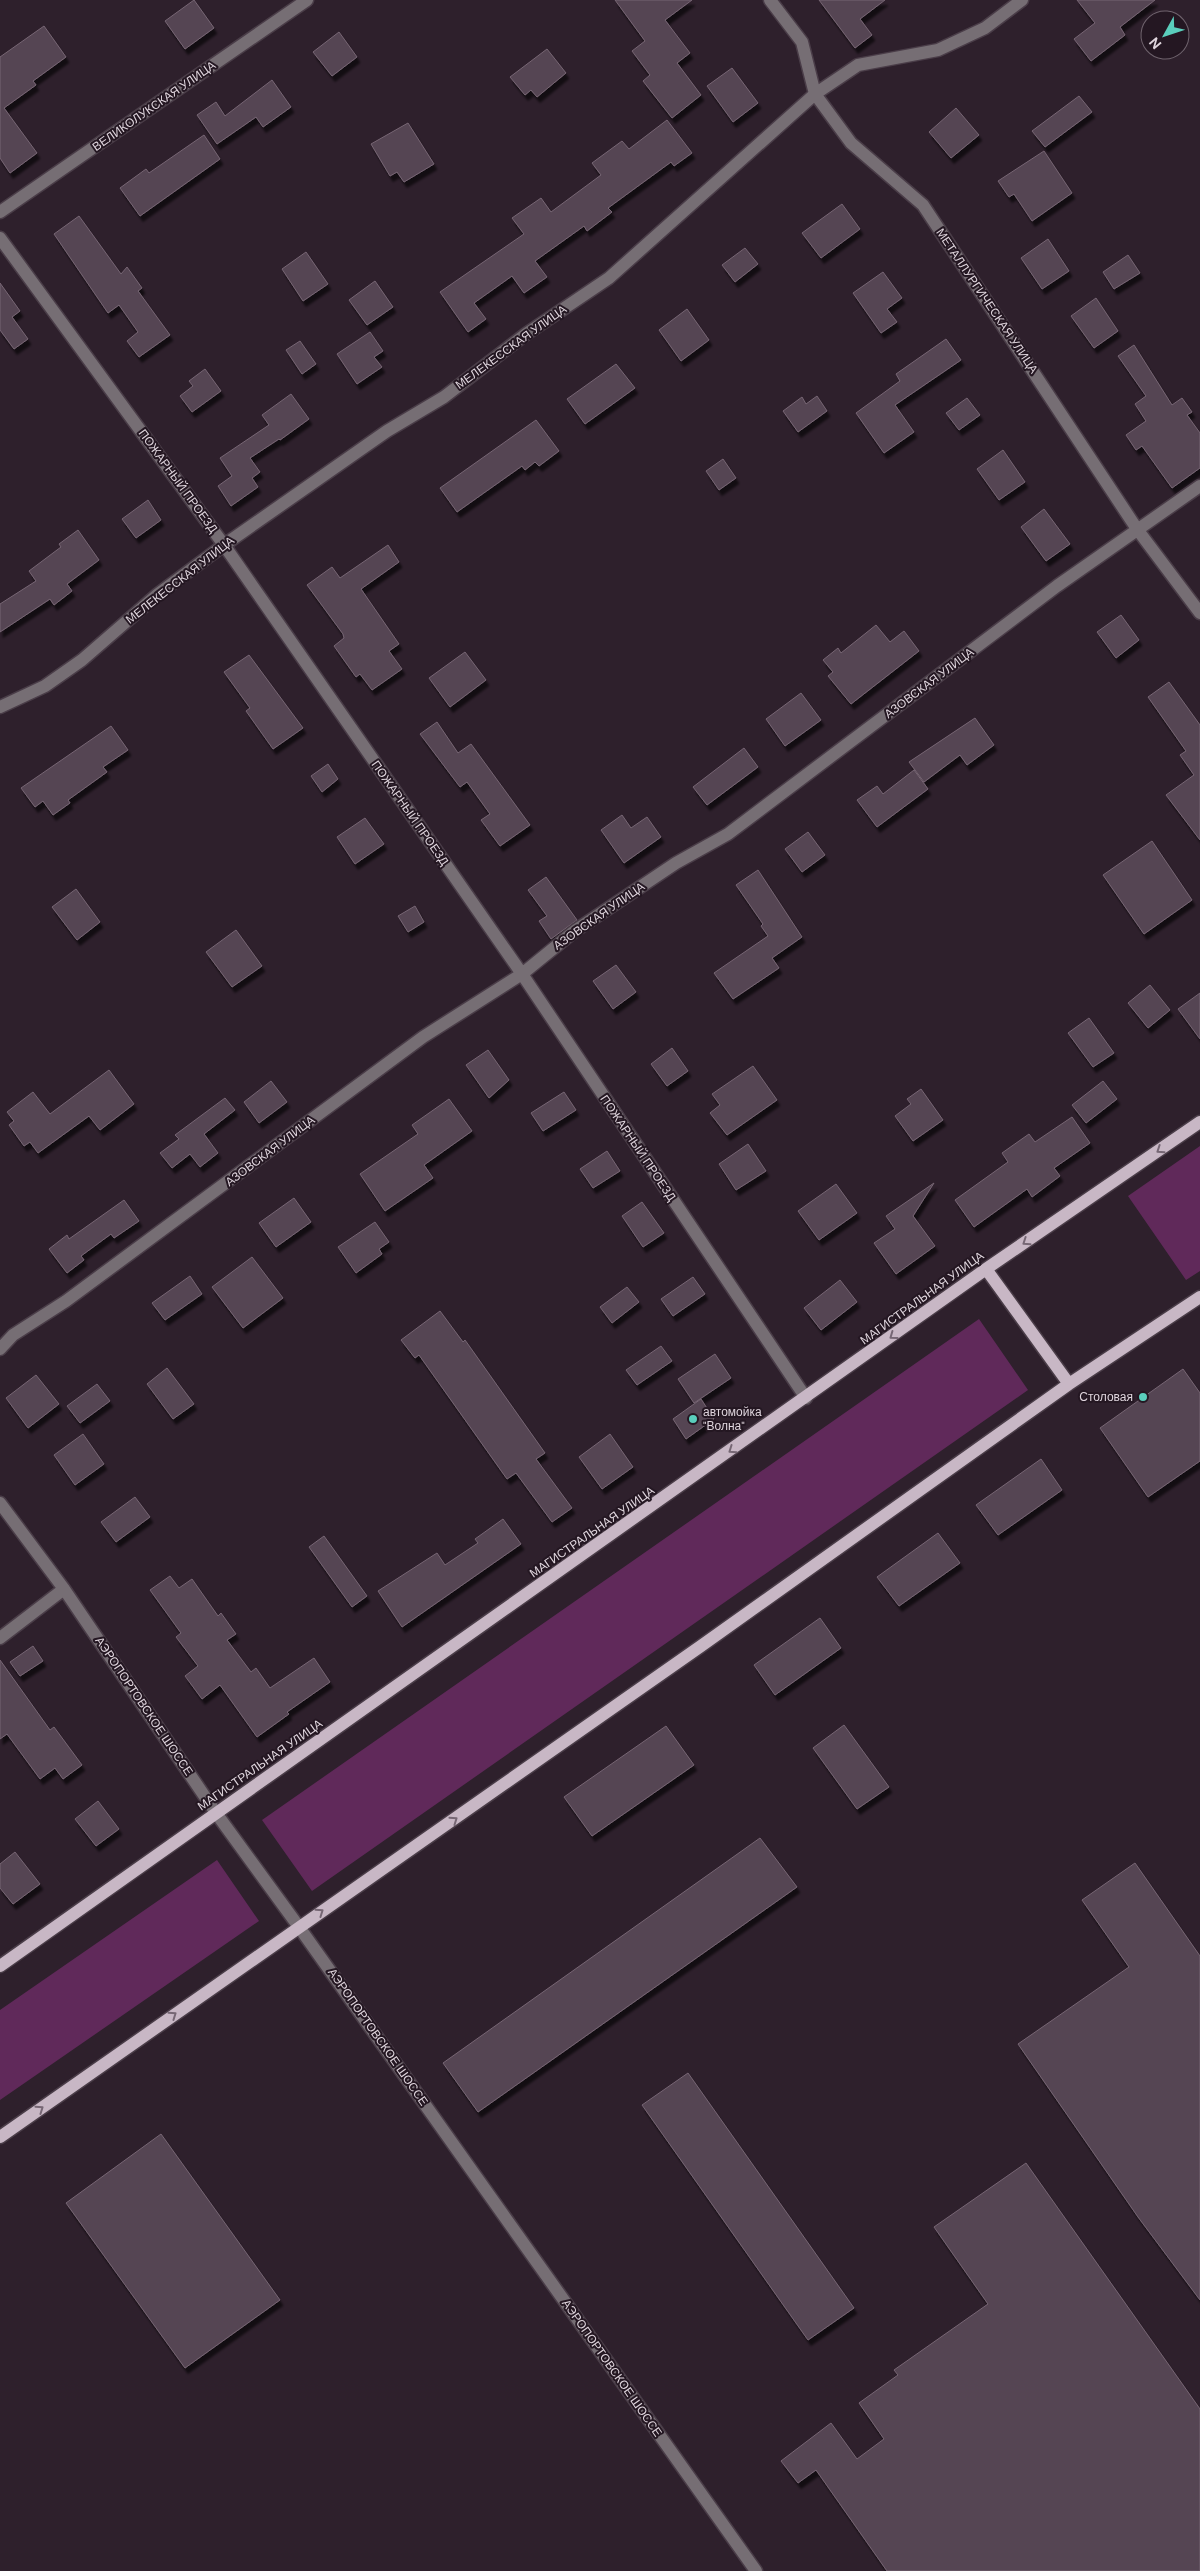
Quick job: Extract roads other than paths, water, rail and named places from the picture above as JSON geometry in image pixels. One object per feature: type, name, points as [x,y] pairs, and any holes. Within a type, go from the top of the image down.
[{"type":"main road","name":"МАГИСТРАЛЬНАЯ УЛИЦА","points":[[0,1966],[986,1269],[1200,1122]]},
{"type":"main road","points":[[986,1269],[1070,1384]]},
{"type":"main road","points":[[0,2137],[693,1652],[1070,1384],[1200,1297]]},
{"type":"street","name":"ВЕЛИКОЛУКСКАЯ УЛИЦА","points":[[0,212],[307,0]]},
{"type":"street","name":"МЕТАЛЛУРГИЧЕСКАЯ УЛИЦА","points":[[770,0],[802,42],[815,94],[851,143],[923,205],[1138,529],[1200,613]]},
{"type":"street","name":"МЕЛЕКЕССКАЯ УЛИЦА","points":[[0,708],[45,686],[75,665],[158,594],[224,545],[386,430],[444,397],[526,334],[609,278],[815,94],[858,66],[938,50],[986,28],[1022,0]]},
{"type":"street","name":"ПОЖАРНЫЙ ПРОЕЗД","points":[[0,238],[224,545],[522,974],[806,1398]]},
{"type":"street","name":"АЗОВСКАЯ УЛИЦА","points":[[0,1348],[13,1335],[66,1301],[423,1037],[522,974],[576,930],[676,863],[728,834],[1057,586],[1200,486]]},
{"type":"street","name":"АЭРОПОРТОВСКОЕ ШОССЕ","points":[[0,1503],[64,1589],[216,1812],[756,2571]]},
{"type":"street","points":[[0,1638],[64,1589]]},
{"type":"place","name":"Столовая","points":[[1143,1397]]},
{"type":"place","name":"автомойка \"Волна\"","points":[[693,1419]]}]
